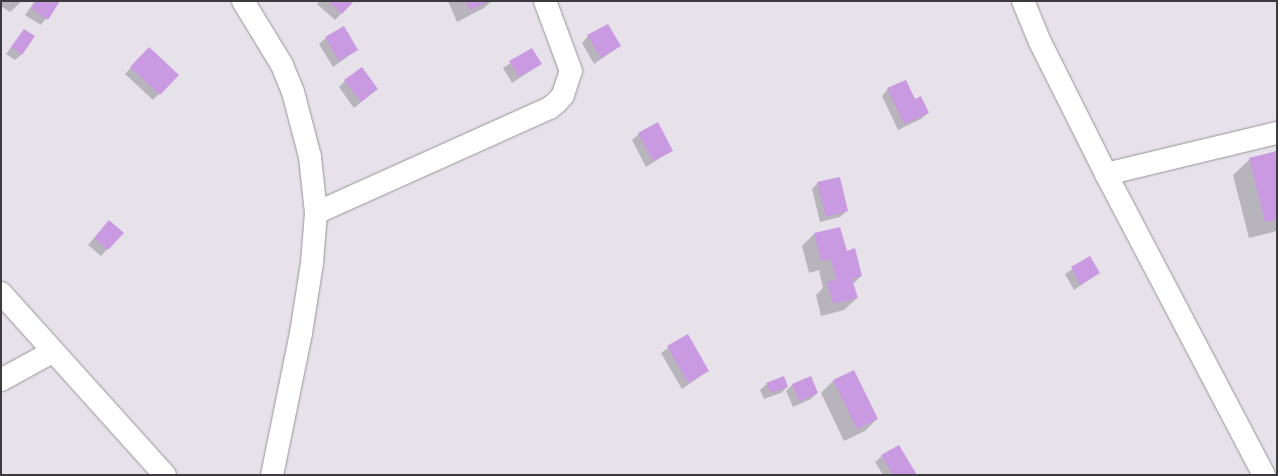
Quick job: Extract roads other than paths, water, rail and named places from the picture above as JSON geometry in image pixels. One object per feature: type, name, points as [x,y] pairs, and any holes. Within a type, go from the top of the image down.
[{"type":"street","points":[[243,1],[282,65],[293,92],[310,157],[316,213],[312,263],[301,333],[272,475]]},
{"type":"street","points":[[316,213],[550,108],[557,102],[566,89],[571,71],[545,1]]},
{"type":"street","points":[[1023,1],[1040,42],[1106,174],[1264,475]]},
{"type":"street","points":[[1106,174],[1277,133]]},
{"type":"street","points":[[1,293],[52,352],[164,475]]},
{"type":"street","points":[[1,380],[52,352]]}]
